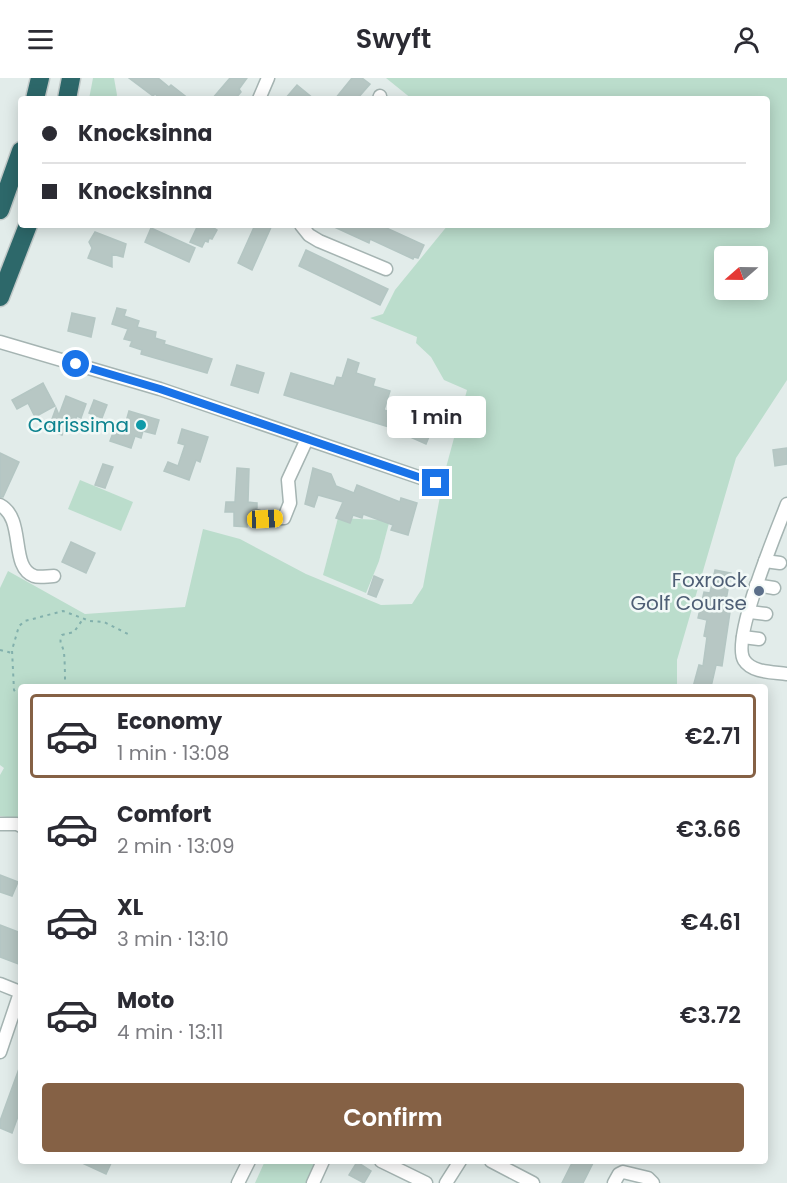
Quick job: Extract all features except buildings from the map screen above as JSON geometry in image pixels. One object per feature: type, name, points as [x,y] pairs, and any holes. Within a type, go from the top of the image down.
[{"type":"highway","points":[[36,96],[40,78]]},
{"type":"highway","points":[[68,96],[71,78]]},
{"type":"highway","points":[[0,210],[18,159]]},
{"type":"highway","points":[[0,297],[27,228]]},
{"type":"street","points":[[260,96],[268,78]]},
{"type":"street","points":[[303,228],[319,241],[386,269]]},
{"type":"street","points":[[0,342],[160,389],[436,483]]},
{"type":"street","points":[[256,516],[265,519],[284,518],[290,503],[288,480],[307,439]]},
{"type":"street","points":[[787,504],[782,531],[765,561],[756,585],[741,647],[743,659],[754,669],[787,675]]},
{"type":"street","points":[[0,505],[7,509],[14,523],[20,559],[26,571],[35,577],[54,576]]},
{"type":"street","points":[[765,561],[780,563]]},
{"type":"street","points":[[756,585],[774,588]]},
{"type":"street","points":[[750,612],[766,614]]},
{"type":"street","points":[[743,637],[759,639]]},
{"type":"street","points":[[0,824],[18,824]]},
{"type":"street","points":[[0,984],[18,990]]},
{"type":"street","points":[[0,1052],[18,1000]]},
{"type":"street","points":[[238,1183],[248,1164]]},
{"type":"street","points":[[313,1183],[322,1164]]},
{"type":"street","points":[[387,1164],[426,1183]]},
{"type":"street","points":[[446,1183],[458,1164]]},
{"type":"street","points":[[497,1164],[533,1183]]},
{"type":"street","points":[[614,1183],[622,1172],[648,1178],[653,1183]]},
{"type":"path","points":[[18,694],[14,690],[12,652],[19,626],[25,621],[63,611],[104,622],[130,635]]},
{"type":"path","points":[[65,684],[64,650],[59,641],[60,637],[74,632],[83,618]]},
{"type":"path","points":[[0,650],[12,652]]},
{"type":"green space","points":[[93,78],[114,78],[117,96],[90,96]]},
{"type":"green space","name":"Foxrock Golf Course","points":[[386,78],[787,78],[787,380],[736,458],[677,660],[677,684],[18,684],[18,819],[0,816],[0,775],[4,768],[0,765],[0,588],[8,571],[85,614],[185,607],[203,529],[240,539],[306,574],[381,605],[412,604],[423,587],[444,475],[467,390],[444,380],[431,357],[416,343],[417,337],[370,318],[383,314],[395,290],[446,228],[770,228],[770,96],[408,96]]},
{"type":"green space","points":[[80,480],[133,502],[121,531],[68,509]]},
{"type":"green space","points":[[338,518],[380,520],[389,523],[379,561],[366,593],[323,575]]},
{"type":"green space","points":[[264,1164],[316,1164],[307,1183],[255,1183]]},
{"type":"place","name":"Carissima","points":[[141,425]]},
{"type":"place","name":"Foxrock Golf Course","points":[[759,591]]},
{"type":"route","points":[[76,364],[160,389],[436,483]]}]
